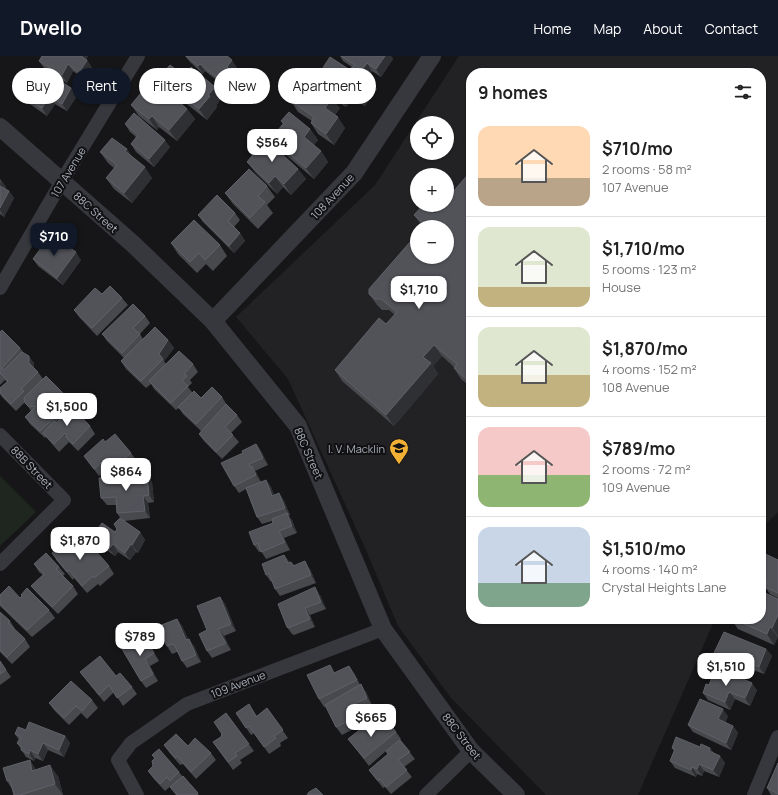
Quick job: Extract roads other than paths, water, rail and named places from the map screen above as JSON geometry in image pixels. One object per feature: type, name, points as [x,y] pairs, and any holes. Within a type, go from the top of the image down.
[{"type":"street","name":"107 Avenue","points":[[0,288],[62,181],[138,56]]},
{"type":"street","name":"108 Avenue","points":[[213,321],[354,173],[432,56]]},
{"type":"street","name":"88C Street","points":[[0,127],[62,181],[213,321],[298,426],[383,629],[471,751],[516,795]]},
{"type":"street","name":"88B Street","points":[[0,435],[64,500],[0,564]]},
{"type":"street","name":"109 Avenue","points":[[137,795],[118,760],[131,743],[187,704],[383,629]]},
{"type":"street","points":[[754,795],[778,737]]},
{"type":"street","points":[[426,795],[471,751]]},
{"type":"place","name":"I. V. Macklin","points":[[399,465]]}]
